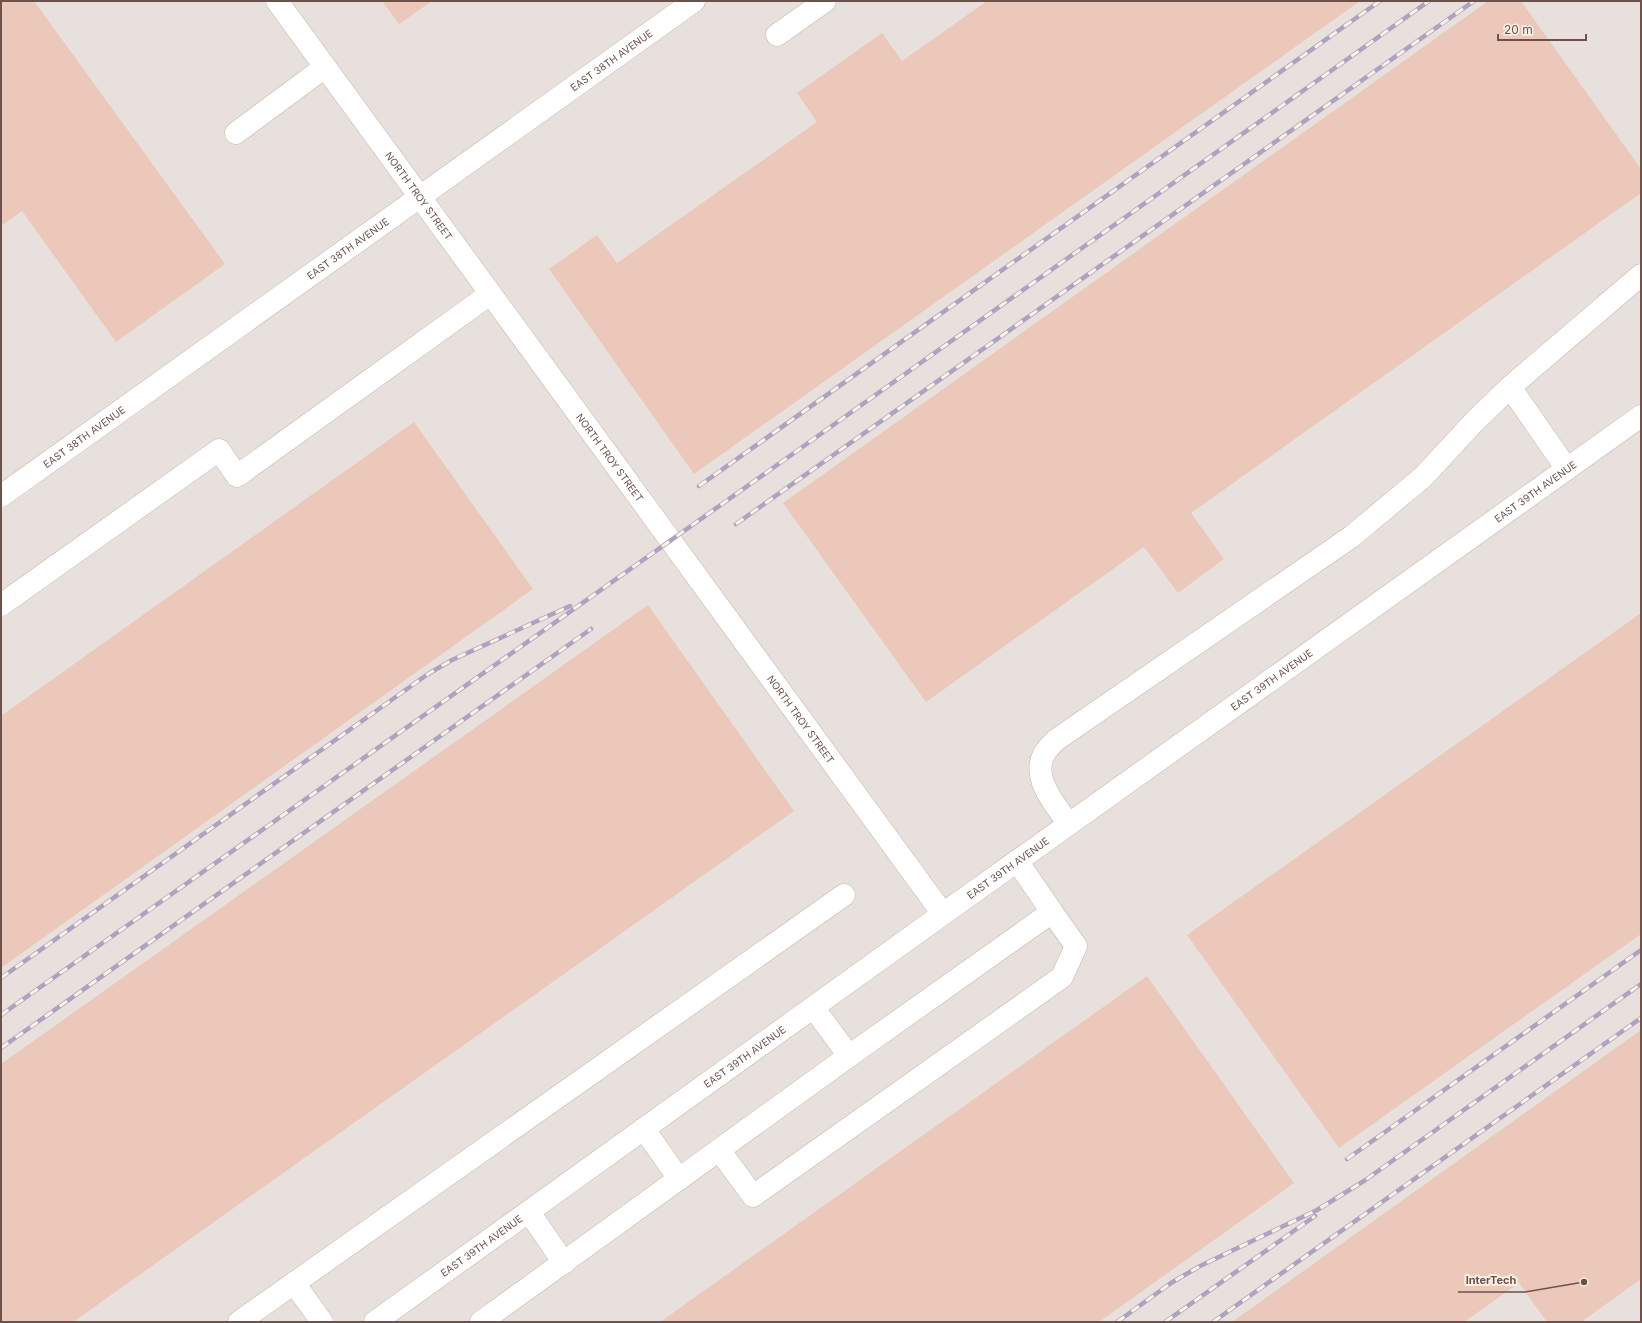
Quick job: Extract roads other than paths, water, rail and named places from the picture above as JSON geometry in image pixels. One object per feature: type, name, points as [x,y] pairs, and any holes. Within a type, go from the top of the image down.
[{"type":"street","name":"NORTH TROY STREET","points":[[277,1],[943,914]]},
{"type":"street","name":"EAST 38TH AVENUE","points":[[1,496],[694,1]]},
{"type":"street","points":[[777,36],[825,1]]},
{"type":"street","points":[[236,133],[325,67]]},
{"type":"street","points":[[1069,824],[1049,795],[1040,771],[1044,755],[1056,740],[1351,537],[1423,477],[1473,423],[1510,387],[1641,275]]},
{"type":"street","points":[[1,605],[219,450],[237,476],[490,294]]},
{"type":"street","points":[[1510,387],[1567,468]]},
{"type":"street","name":"EAST 39TH AVENUE","points":[[375,1322],[1017,861],[1641,416]]},
{"type":"street","points":[[720,1151],[753,1196],[1062,976],[1076,946],[1017,861]]},
{"type":"street","points":[[238,1322],[844,895]]},
{"type":"street","points":[[481,1322],[678,1179],[720,1151],[849,1056],[1052,912]]},
{"type":"street","points":[[813,1008],[849,1056]]},
{"type":"street","points":[[644,1129],[678,1179]]},
{"type":"street","points":[[529,1212],[564,1262]]},
{"type":"street","points":[[294,1283],[322,1322]]},
{"type":"railway","points":[[699,486],[1380,1]]},
{"type":"railway","points":[[1,1015],[1429,1]]},
{"type":"railway","points":[[736,524],[1474,1]]},
{"type":"railway","points":[[1,978],[428,674],[452,660],[570,606]]},
{"type":"railway","points":[[1,1048],[591,629]]},
{"type":"railway","points":[[1347,1159],[1641,950]]},
{"type":"railway","points":[[1117,1322],[1171,1283],[1200,1266],[1317,1210],[1364,1181],[1641,984]]},
{"type":"railway","points":[[1213,1322],[1641,1018]]},
{"type":"railway","points":[[1165,1322],[1315,1216]]},
{"type":"place","name":"InterTech","points":[[1584,1282]]}]
